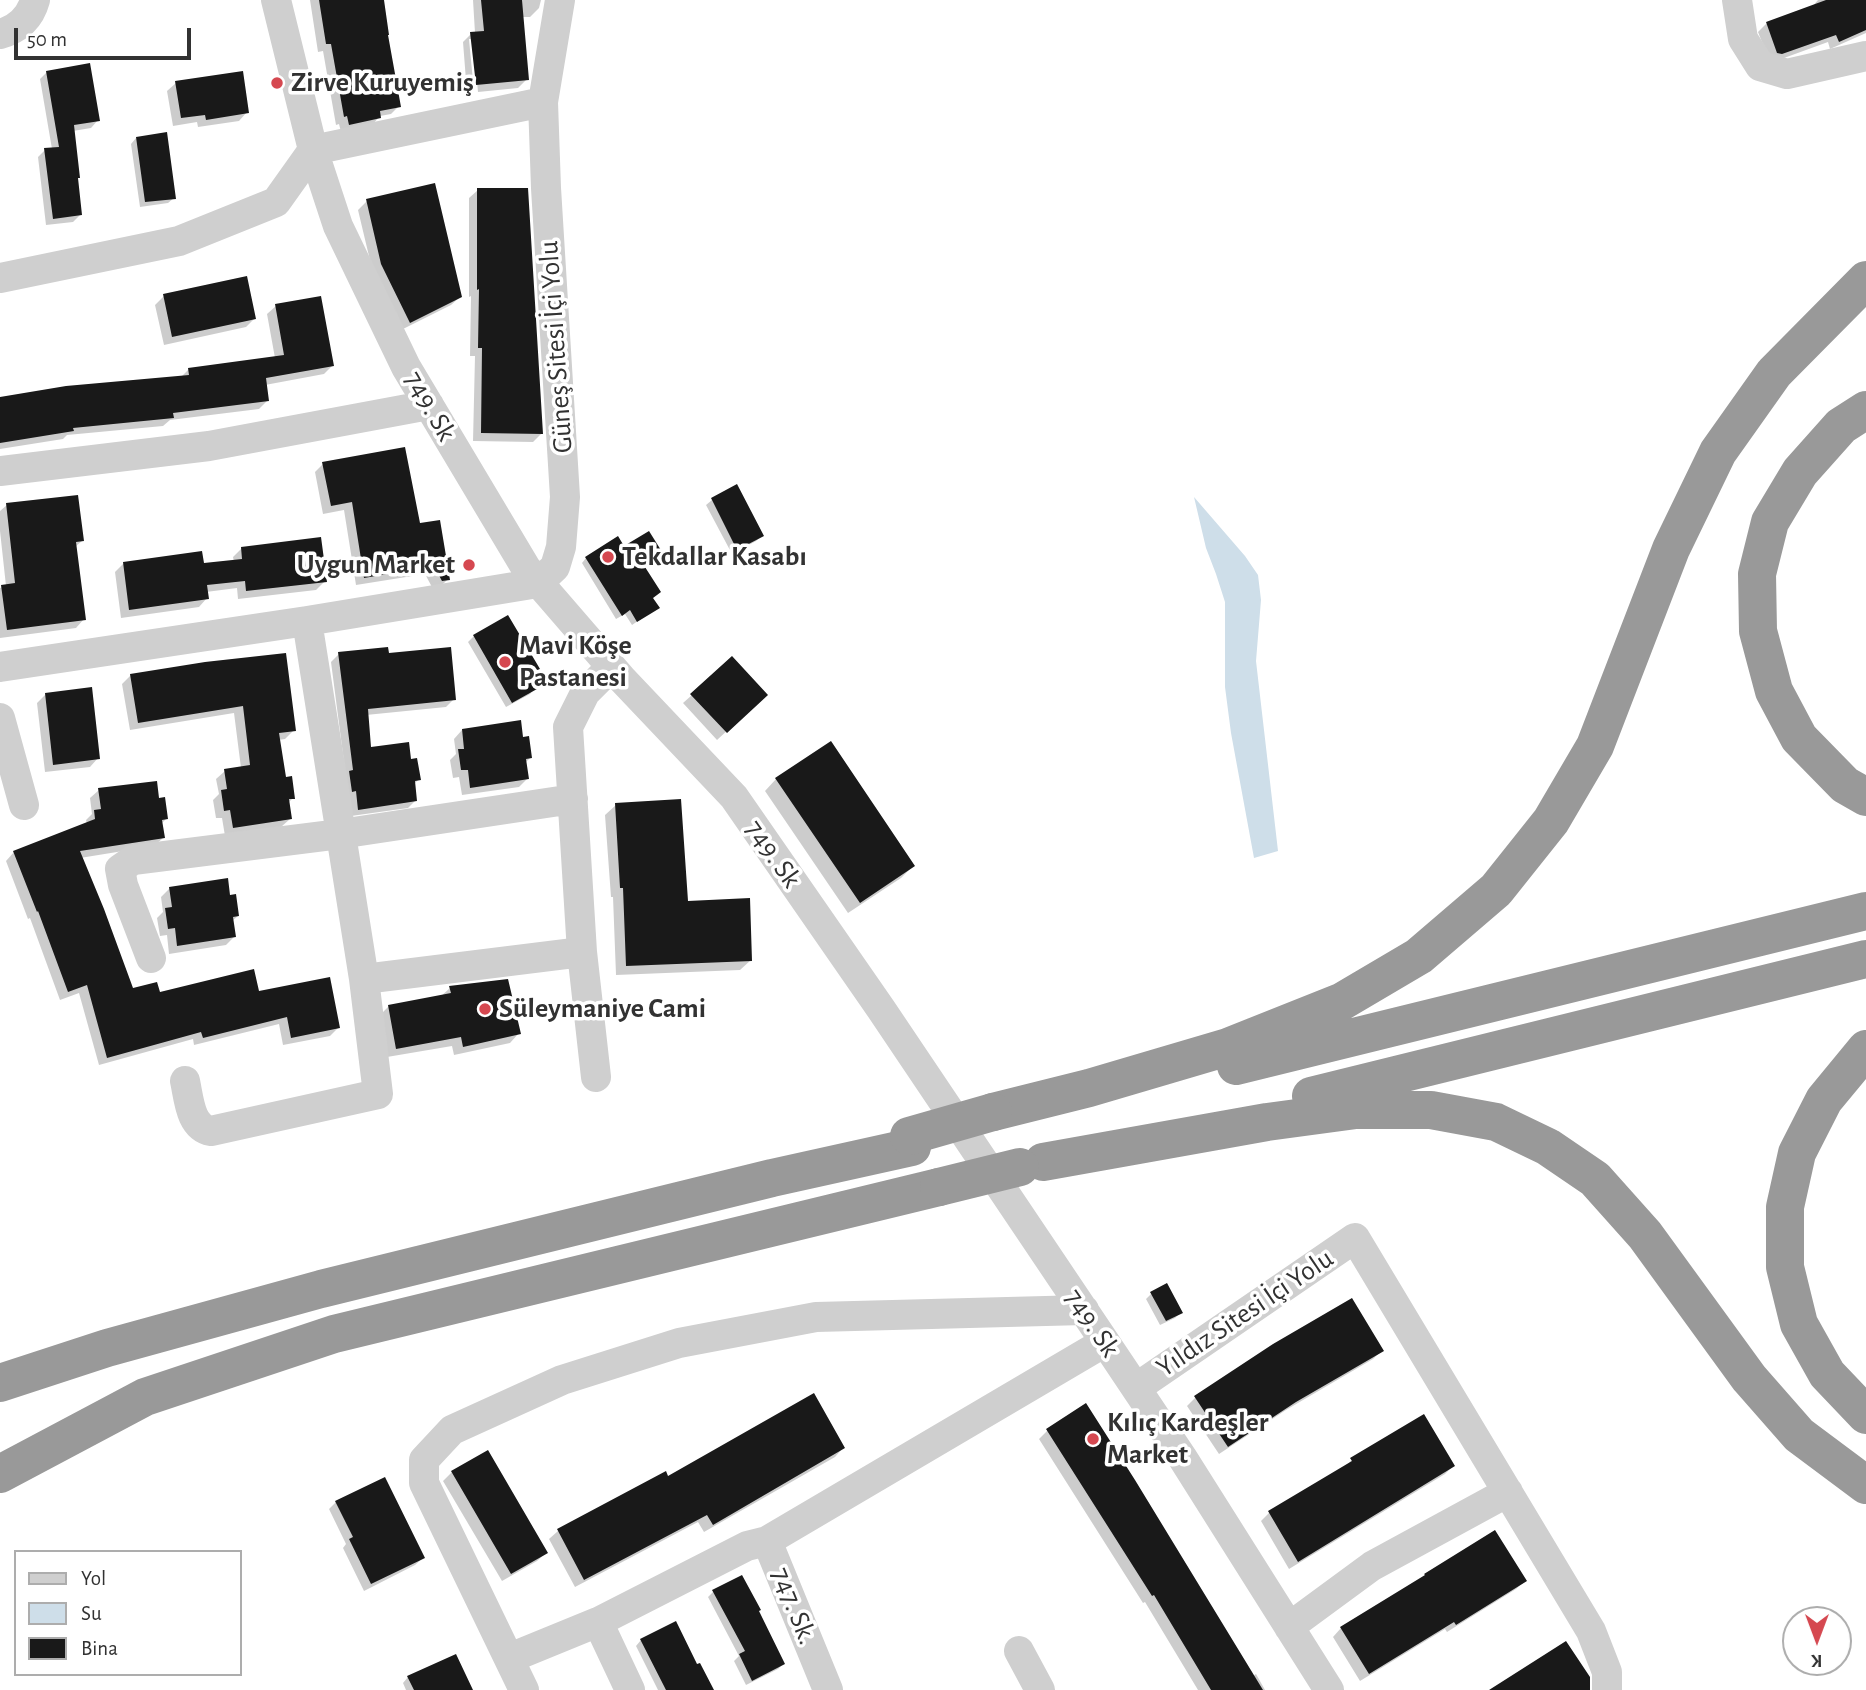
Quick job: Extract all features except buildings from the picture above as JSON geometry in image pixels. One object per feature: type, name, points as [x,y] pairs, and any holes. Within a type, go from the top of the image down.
[{"type":"highway","points":[[0,1383],[107,1348],[307,1293],[772,1178],[995,1118],[1228,1047],[1341,1002],[1419,956],[1496,890],[1551,821],[1595,746],[1671,549],[1718,452],[1774,373],[1866,280]]},
{"type":"highway","points":[[1866,410],[1841,426],[1800,472],[1770,522],[1757,574],[1758,631],[1774,691],[1799,738],[1845,785],[1866,797]]},
{"type":"highway","points":[[995,1118],[1866,911]]},
{"type":"highway","points":[[0,1474],[145,1397],[334,1334],[1866,959]]},
{"type":"highway","points":[[1866,1049],[1824,1100],[1797,1153],[1785,1207],[1785,1267],[1799,1324],[1827,1374],[1866,1415]]},
{"type":"highway","points":[[1032,1164],[1268,1122],[1356,1110],[1431,1110],[1496,1122],[1548,1147],[1595,1179],[1645,1235],[1749,1378],[1799,1435],[1866,1485]]},
{"type":"street","points":[[0,34],[10,31],[27,18],[35,0]]},
{"type":"street","name":"749. Sk","points":[[276,0],[313,150],[338,226],[406,367],[526,568],[611,667],[734,797],[881,1009],[1136,1388],[1329,1690]]},
{"type":"street","name":"Güneş Sitesi İçi Yolu","points":[[538,583],[555,567],[561,547],[565,497],[543,102],[560,0]]},
{"type":"street","points":[[1737,0],[1743,39],[1760,66],[1787,74],[1866,56]]},
{"type":"street","points":[[0,278],[179,241],[276,202],[313,150],[543,102]]},
{"type":"street","points":[[0,471],[209,446],[429,405]]},
{"type":"street","points":[[0,667],[538,583]]},
{"type":"street","points":[[184,1081],[195,1120],[199,1126],[211,1131],[378,1094],[364,979],[307,621]]},
{"type":"street","points":[[596,1077],[582,951],[568,727],[585,693],[611,667]]},
{"type":"street","points":[[0,718],[23,805]]},
{"type":"street","points":[[151,958],[123,886],[120,869],[133,860],[340,834],[573,799]]},
{"type":"street","points":[[364,979],[582,951]]},
{"type":"street","name":"Yıldız Sitesi İçi Yolu","points":[[1136,1388],[1354,1238],[1508,1492]]},
{"type":"street","points":[[524,1690],[424,1483],[424,1461],[452,1430],[562,1380],[679,1343],[816,1317],[1084,1310]]},
{"type":"street","points":[[510,1658],[598,1622],[757,1543],[1105,1342]]},
{"type":"street","points":[[1289,1627],[1372,1566],[1508,1492],[1591,1631],[1607,1672],[1607,1690]]},
{"type":"street","name":"747. Sk.","points":[[757,1543],[828,1690]]},
{"type":"street","points":[[598,1622],[630,1690]]},
{"type":"street","points":[[1019,1651],[1040,1690]]},
{"type":"water","points":[[1194,497],[1258,575],[1261,600],[1256,661],[1278,851],[1254,858],[1225,687],[1225,602],[1206,548]]},
{"type":"place","name":"Zirve Kuruyemiş","points":[[277,83]]},
{"type":"place","name":"Tekdallar Kasabı","points":[[608,557]]},
{"type":"place","name":"Uygun Market","points":[[469,565]]},
{"type":"place","name":"Mavi Köşe Pastanesi","points":[[505,662]]},
{"type":"place","name":"Süleymaniye Cami","points":[[485,1009]]},
{"type":"place","name":"Kılıç Kardeşler Market","points":[[1093,1439]]}]
